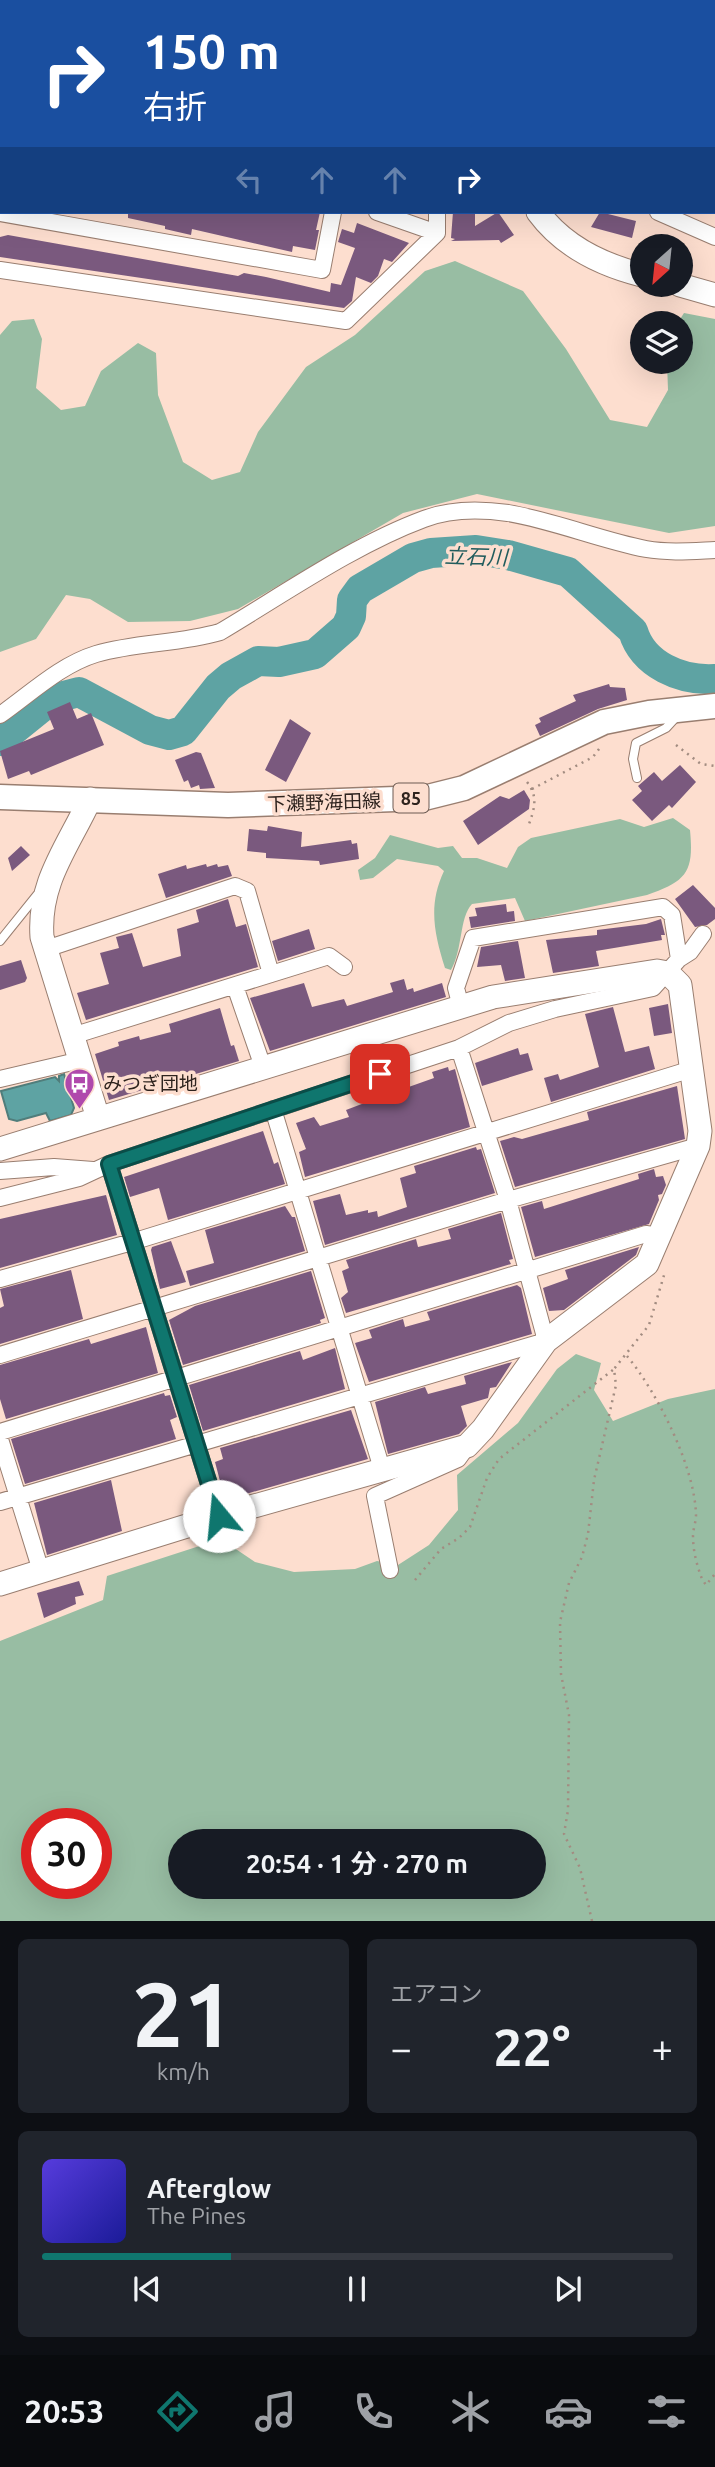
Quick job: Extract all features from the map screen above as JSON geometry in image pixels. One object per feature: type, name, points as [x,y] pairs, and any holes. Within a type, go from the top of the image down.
[{"type":"main road","name":"下瀬野海田線","points":[[0,796],[228,805],[424,798],[464,788],[604,722],[715,706]]},
{"type":"street","points":[[15,214],[91,220],[322,270],[333,214]]},
{"type":"street","points":[[383,214],[438,233]]},
{"type":"street","points":[[0,270],[346,321],[438,233],[438,214]]},
{"type":"street","points":[[539,214],[548,226],[580,251],[630,272]]},
{"type":"street","points":[[662,214],[715,237]]},
{"type":"street","points":[[693,289],[715,295]]},
{"type":"street","points":[[0,715],[65,668],[94,655],[127,647],[195,640],[220,632],[373,542],[425,518],[462,510],[507,513],[579,529],[645,548],[676,552],[715,550]]},
{"type":"street","points":[[90,799],[46,889],[40,915],[46,949],[99,1118]]},
{"type":"street","points":[[46,949],[235,887],[247,891],[271,974]]},
{"type":"street","points":[[390,1570],[375,1496],[458,1459],[483,1429],[546,1341],[635,1276],[647,1264],[698,1146],[701,1131],[680,985],[673,966],[672,915],[663,907],[473,938],[456,988],[461,1007]]},
{"type":"street","points":[[0,1198],[79,1178],[102,1167],[459,1048],[509,1023],[653,988],[690,952],[703,934]]},
{"type":"street","points":[[72,1036],[329,956],[344,967]]},
{"type":"street","points":[[0,1149],[461,1007],[507,995],[657,971],[673,966]]},
{"type":"street","points":[[235,986],[263,1067]]},
{"type":"street","points":[[459,1048],[508,1200],[546,1341]]},
{"type":"street","points":[[0,1079],[81,1059]]},
{"type":"street","points":[[0,1279],[132,1242],[692,1069]]},
{"type":"street","points":[[273,1109],[362,1395],[382,1469]]},
{"type":"street","points":[[0,1355],[508,1200],[698,1146]]},
{"type":"street","points":[[0,1171],[102,1167]]},
{"type":"street","points":[[102,1167],[132,1242],[219,1516]]},
{"type":"street","points":[[0,1432],[646,1234],[659,1236]]},
{"type":"street","points":[[0,1503],[546,1341]]},
{"type":"street","points":[[0,1439],[41,1571]]},
{"type":"street","points":[[0,1584],[219,1516],[467,1446]]},
{"type":"lane","points":[[637,778],[633,759],[636,743],[666,729],[681,709]]},
{"type":"lane","points":[[0,942],[37,895],[46,889]]},
{"type":"path","points":[[532,789],[593,757],[607,739]]},
{"type":"path","points":[[676,745],[701,764],[715,766]]},
{"type":"path","points":[[516,764],[532,789],[534,810],[528,827]]},
{"type":"path","points":[[415,1580],[441,1549],[459,1538],[470,1527],[487,1478],[499,1459],[627,1356],[649,1325],[667,1267]]},
{"type":"path","points":[[627,1356],[646,1380],[668,1419],[686,1471],[696,1514],[693,1536],[702,1579],[706,1585],[715,1574]]},
{"type":"path","points":[[592,1921],[580,1868],[564,1834],[568,1810],[569,1715],[561,1674],[560,1622],[569,1583],[582,1557],[588,1534],[594,1480],[615,1385],[614,1369]]},
{"type":"green space","points":[[455,261],[523,291],[566,349],[610,420],[647,427],[668,390],[667,374],[693,374],[693,315],[715,319],[715,526],[669,533],[477,494],[403,513],[238,609],[190,621],[128,622],[90,599],[66,595],[36,639],[0,652],[0,335],[12,321],[34,319],[42,339],[36,388],[61,410],[85,406],[101,371],[138,343],[156,353],[158,395],[183,462],[212,480],[240,472],[258,432],[306,367],[355,335],[425,271]]},
{"type":"green space","points":[[673,818],[690,830],[691,856],[685,873],[671,885],[647,895],[525,921],[515,898],[472,904],[465,917],[458,953],[451,970],[445,968],[434,919],[436,896],[444,871],[438,866],[397,859],[373,878],[360,880],[358,870],[375,858],[390,835],[438,848],[453,846],[462,858],[477,858],[507,868],[518,847],[531,838],[620,819],[644,827]]},
{"type":"green space","points":[[576,1354],[601,1363],[594,1390],[613,1421],[668,1399],[715,1389],[715,1921],[0,1921],[0,1641],[103,1600],[107,1576],[221,1539],[255,1562],[294,1572],[355,1569],[377,1561],[398,1565],[429,1545],[458,1510],[457,1475],[518,1423],[557,1369]]},
{"type":"water","points":[[64,1074],[74,1108],[71,1115],[50,1121],[46,1113],[17,1121],[9,1119],[1,1091],[55,1077],[59,1081],[59,1076]]},
{"type":"building","points":[[128,214],[320,214],[315,250],[293,246],[292,252],[192,229],[191,235],[128,218]]},
{"type":"building","points":[[453,214],[475,214],[475,226],[499,214],[514,235],[501,243],[499,240],[451,241],[455,239],[451,238]]},
{"type":"building","points":[[599,214],[636,221],[630,237],[591,227]]},
{"type":"building","points":[[357,223],[409,243],[392,262],[384,259],[378,276],[371,283],[356,277],[352,301],[344,308],[0,257],[0,237],[8,235],[238,276],[244,273],[330,292],[331,283],[341,285],[355,248],[338,242],[342,229],[354,233]]},
{"type":"building","points":[[609,684],[610,687],[625,688],[627,700],[598,709],[540,736],[535,725],[541,722],[539,718],[576,701],[573,695]]},
{"type":"building","points":[[70,702],[77,719],[91,713],[104,745],[31,775],[29,771],[8,779],[0,751],[54,729],[47,712]]},
{"type":"building","points":[[290,719],[311,733],[286,782],[265,770]]},
{"type":"building","points":[[196,752],[201,753],[215,788],[200,789],[199,785],[191,788],[188,780],[184,782],[175,760]]},
{"type":"building","points":[[680,765],[696,782],[672,808],[669,805],[652,821],[632,800],[642,791],[638,786],[654,772],[662,781]]},
{"type":"building","points":[[524,790],[530,800],[529,809],[478,845],[463,821],[500,796],[509,799]]},
{"type":"building","points":[[268,826],[302,832],[301,847],[351,840],[352,844],[357,843],[359,859],[320,865],[319,861],[266,858],[266,853],[247,851],[249,829],[267,831]]},
{"type":"building","points":[[21,846],[30,855],[12,871],[8,858]]},
{"type":"building","points":[[206,864],[207,867],[228,865],[232,876],[166,898],[158,874],[186,865],[187,869]]},
{"type":"building","points":[[693,885],[715,908],[715,919],[707,925],[695,927],[675,899]]},
{"type":"building","points":[[228,899],[236,927],[246,924],[258,967],[86,1020],[77,993],[109,984],[100,953],[119,948],[116,937],[132,933],[143,967],[181,956],[177,929],[199,922],[196,910]]},
{"type":"building","points":[[506,904],[507,912],[514,911],[515,921],[471,928],[469,917],[477,916],[475,908]]},
{"type":"building","points":[[661,919],[665,935],[661,935],[662,940],[596,951],[599,966],[553,973],[546,940],[597,935],[597,930],[646,924]]},
{"type":"building","points":[[309,929],[315,949],[278,961],[272,941]]},
{"type":"building","points":[[518,941],[525,978],[505,981],[501,965],[477,967],[481,947]]},
{"type":"building","points":[[21,960],[27,978],[25,982],[0,990],[0,966]]},
{"type":"building","points":[[404,979],[407,990],[413,988],[414,992],[442,983],[446,997],[270,1051],[250,998],[304,983],[312,1007],[344,999],[347,1006],[393,992],[390,983]]},
{"type":"building","points":[[668,1004],[672,1033],[654,1036],[649,1008]]},
{"type":"building","points":[[613,1007],[625,1052],[649,1046],[655,1069],[551,1102],[544,1078],[558,1074],[560,1080],[599,1067],[585,1014]]},
{"type":"building","points":[[220,1008],[231,1046],[234,1045],[239,1061],[109,1100],[95,1054],[119,1046],[118,1042],[139,1036],[140,1040],[171,1032],[169,1024]]},
{"type":"building","points":[[518,1048],[520,1055],[528,1053],[533,1070],[482,1086],[475,1063]]},
{"type":"building","points":[[448,1067],[449,1071],[455,1069],[470,1127],[305,1177],[299,1152],[306,1149],[296,1123],[314,1117],[320,1126],[349,1117],[346,1110],[367,1102],[363,1091],[399,1079],[403,1089],[434,1078],[432,1072]]},
{"type":"building","points":[[677,1086],[685,1139],[515,1187],[500,1141],[514,1137],[522,1139],[589,1120],[587,1112]]},
{"type":"building","points":[[263,1131],[274,1164],[278,1162],[285,1184],[168,1220],[159,1188],[130,1197],[124,1177]]},
{"type":"building","points":[[476,1147],[477,1150],[481,1149],[495,1193],[325,1245],[313,1201],[340,1194],[346,1215],[368,1210],[368,1213],[377,1211],[378,1217],[407,1207],[400,1178],[416,1173],[414,1166]]},
{"type":"building","points":[[654,1169],[656,1177],[663,1176],[666,1185],[662,1194],[658,1195],[659,1200],[649,1224],[535,1257],[521,1207],[542,1201],[544,1209],[639,1179],[638,1174]]},
{"type":"building","points":[[106,1195],[117,1235],[0,1268],[0,1219]]},
{"type":"building","points":[[285,1206],[292,1217],[295,1217],[305,1251],[190,1286],[186,1271],[214,1263],[205,1230]]},
{"type":"building","points":[[501,1213],[513,1259],[509,1260],[511,1264],[346,1313],[341,1298],[348,1292],[342,1271],[349,1268],[346,1260],[416,1239],[418,1247],[451,1239],[448,1229]]},
{"type":"building","points":[[171,1241],[186,1282],[160,1289],[151,1250],[152,1247]]},
{"type":"building","points":[[639,1247],[636,1255],[564,1310],[549,1311],[543,1288],[568,1279],[565,1270]]},
{"type":"building","points":[[71,1270],[83,1319],[0,1344],[0,1308],[4,1306],[0,1289]]},
{"type":"building","points":[[311,1271],[325,1318],[320,1320],[321,1323],[183,1365],[169,1320],[195,1306]]},
{"type":"building","points":[[517,1285],[521,1288],[532,1334],[369,1382],[355,1343],[372,1338],[369,1330],[403,1319],[405,1327],[430,1320],[427,1312]]},
{"type":"building","points":[[146,1327],[158,1373],[6,1419],[0,1399],[0,1365],[89,1339],[91,1344]]},
{"type":"building","points":[[335,1348],[345,1389],[203,1431],[189,1385],[300,1351],[303,1360]]},
{"type":"building","points":[[512,1362],[496,1387],[490,1388],[488,1398],[461,1406],[467,1426],[459,1434],[388,1454],[375,1402],[425,1387],[428,1394],[466,1384],[464,1376]]},
{"type":"building","points":[[164,1393],[165,1396],[170,1395],[177,1417],[170,1420],[176,1439],[25,1484],[11,1439]]},
{"type":"building","points":[[351,1410],[368,1459],[225,1500],[215,1462],[223,1459],[220,1448]]},
{"type":"building","points":[[111,1480],[122,1531],[47,1555],[34,1503]]},
{"type":"building","points":[[79,1581],[84,1595],[75,1597],[76,1604],[44,1618],[37,1593]]},
{"type":"waterway","name":"立石川","points":[[0,741],[52,699],[79,692],[150,730],[169,735],[183,731],[218,687],[231,676],[258,661],[279,662],[315,654],[346,627],[351,616],[352,600],[360,589],[413,558],[431,553],[476,550],[508,555],[568,572],[633,631],[638,643],[654,662],[677,674],[715,679]]},
{"type":"place","name":"みつぎ団地","points":[[80,1110]]},
{"type":"route","points":[[219,1516],[177,1377],[152,1309],[109,1164],[380,1074]]}]
